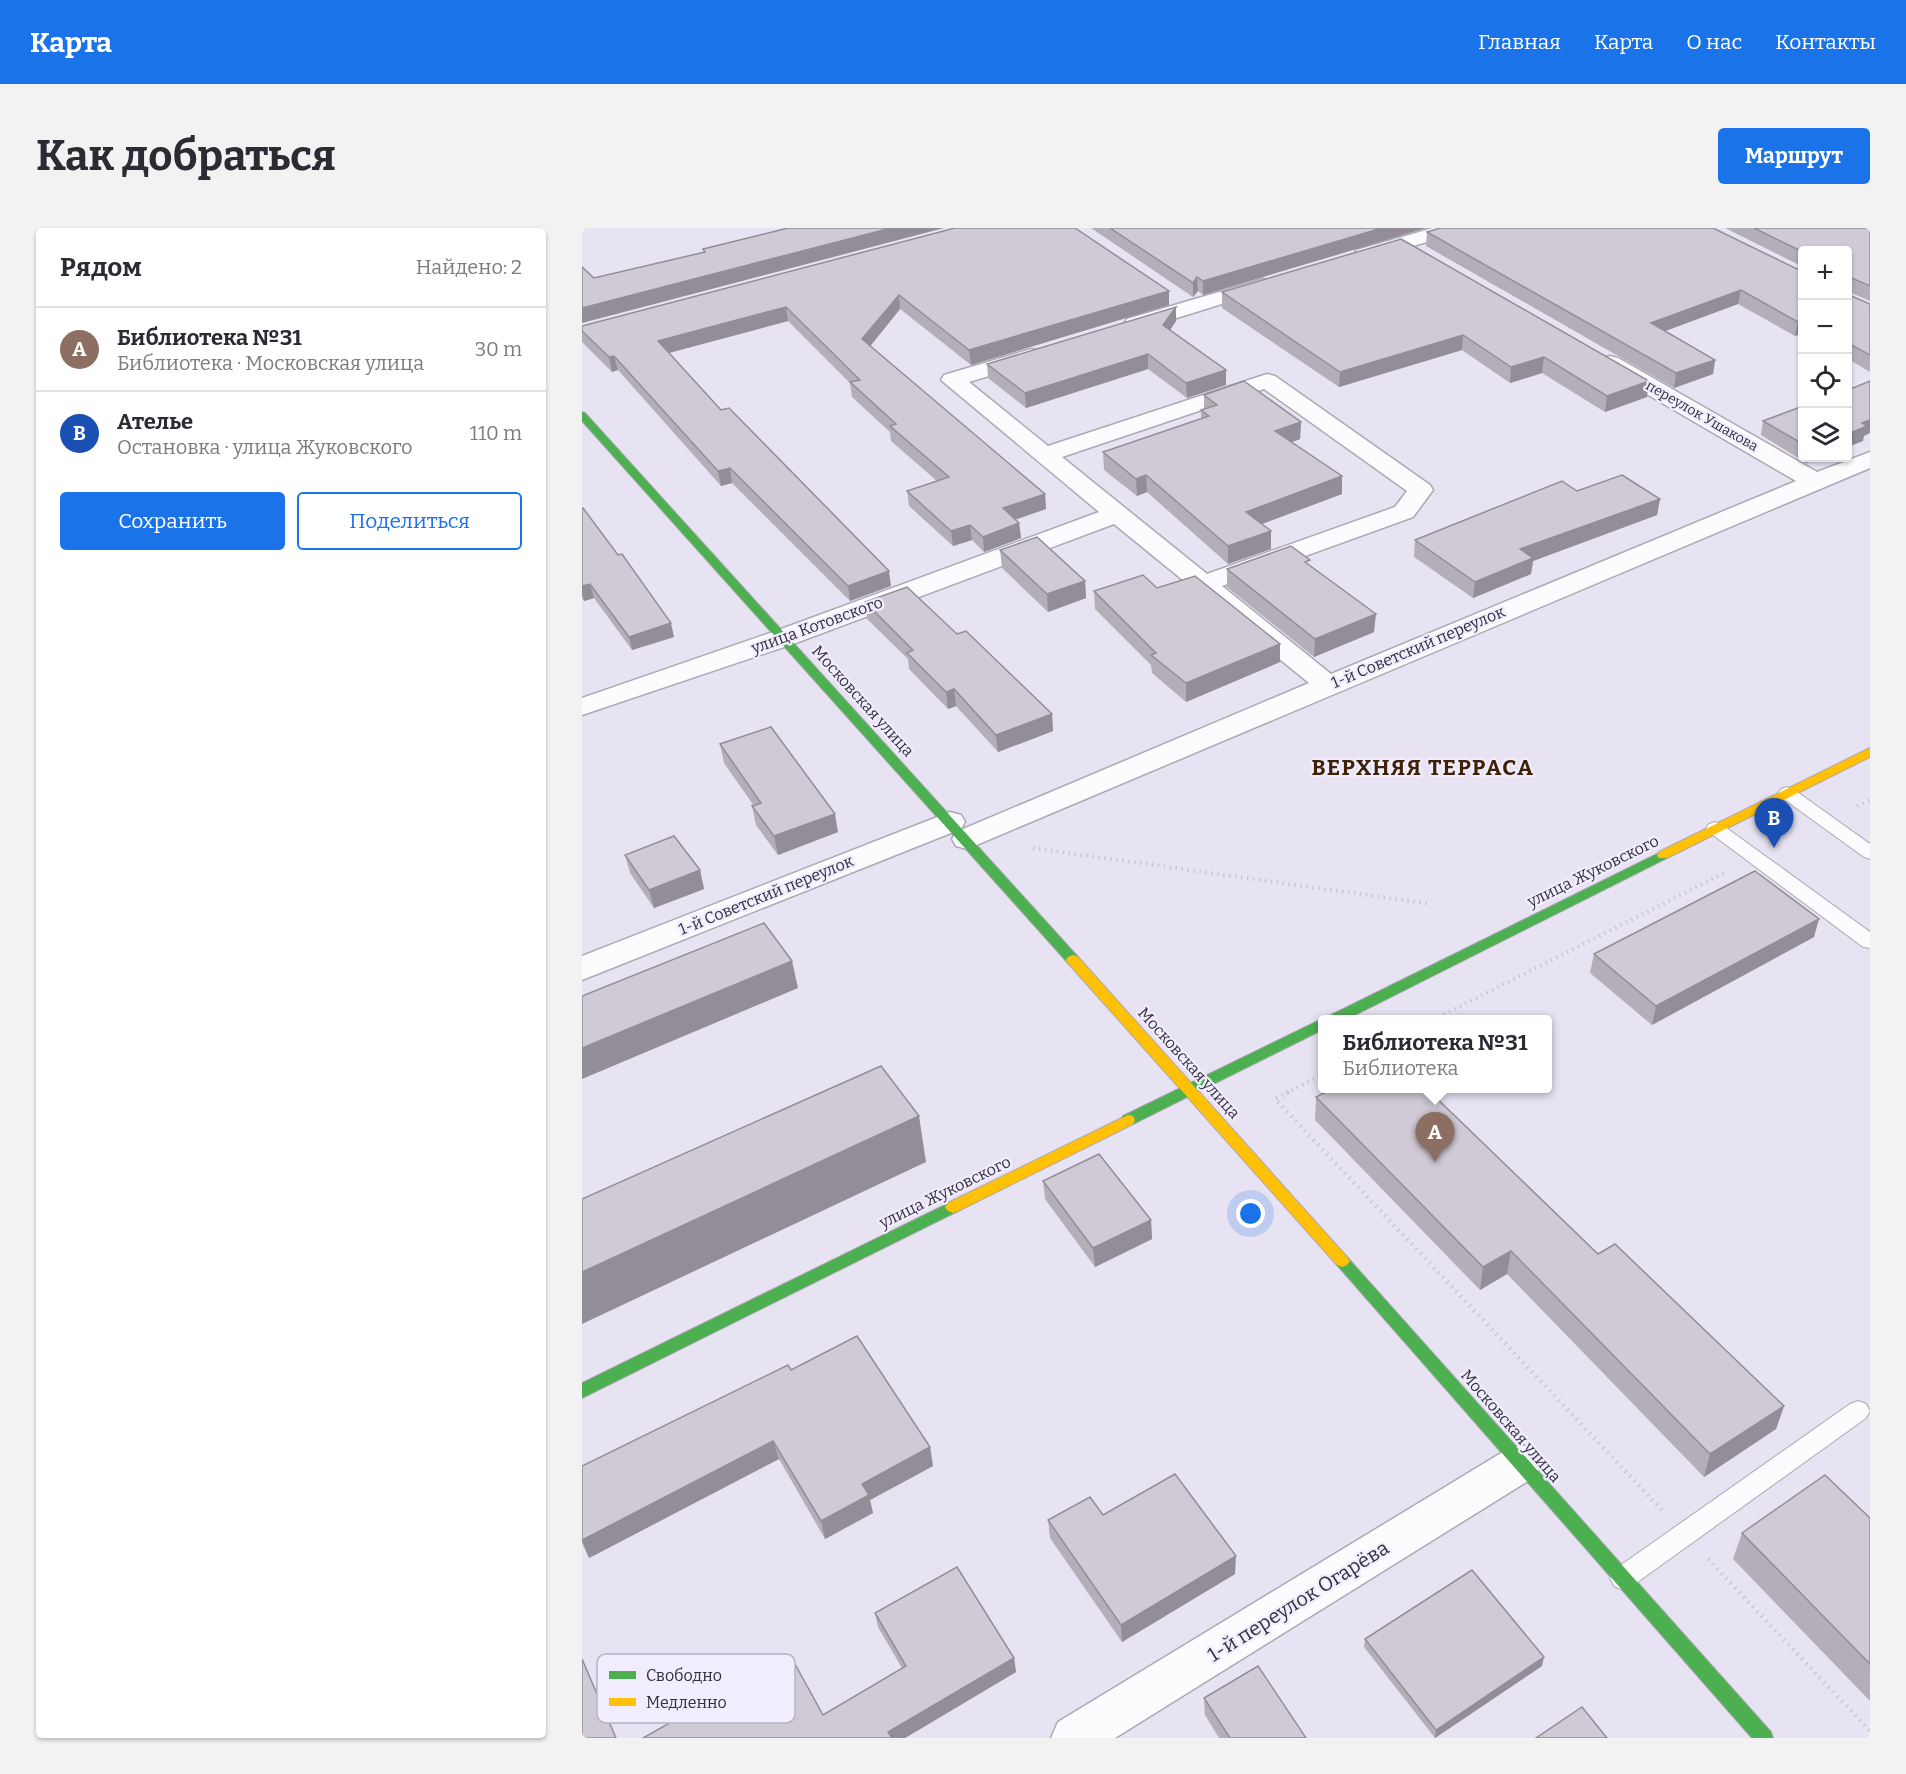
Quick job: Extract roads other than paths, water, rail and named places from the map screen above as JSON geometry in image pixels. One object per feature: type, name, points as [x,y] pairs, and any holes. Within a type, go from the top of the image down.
[{"type":"street","points":[[1346,260],[1455,228]]},
{"type":"street","points":[[1401,243],[1432,261]]},
{"type":"street","points":[[1111,332],[1279,280]]},
{"type":"street","points":[[1171,294],[1190,307]]},
{"type":"street","points":[[1054,349],[952,380],[1328,684]]},
{"type":"street","name":"переулок Ушакова","points":[[1588,351],[1816,482]]},
{"type":"street","points":[[1044,455],[1267,381],[1422,490],[1404,512],[1204,584]]},
{"type":"street","name":"Московская улица","points":[[582,415],[1190,1089],[1764,1738]]},
{"type":"street","name":"1-й Советский переулок","points":[[582,969],[958,830],[1328,684],[1870,459]]},
{"type":"street","name":"улица Котовского","points":[[582,707],[783,638],[1117,514]]},
{"type":"street","name":"улица Жуковского","points":[[1342,1015],[1870,752]]},
{"type":"street","name":"улица Жуковского","points":[[582,1391],[1318,1026]]},
{"type":"street","name":"1-й переулок Огарёва","points":[[1074,1738],[1521,1463]]},
{"type":"lane","points":[[1787,793],[1870,853]]},
{"type":"lane","points":[[1715,828],[1870,942]]},
{"type":"lane","points":[[1623,1578],[1858,1411]]},
{"type":"place","name":"Ателье","points":[[1774,848]]},
{"type":"place","name":"Библиотека №31","points":[[1435,1162]]},
{"type":"district","name":"ВЕРХНЯЯ ТЕРРАСА","points":[[1423,767]]}]
